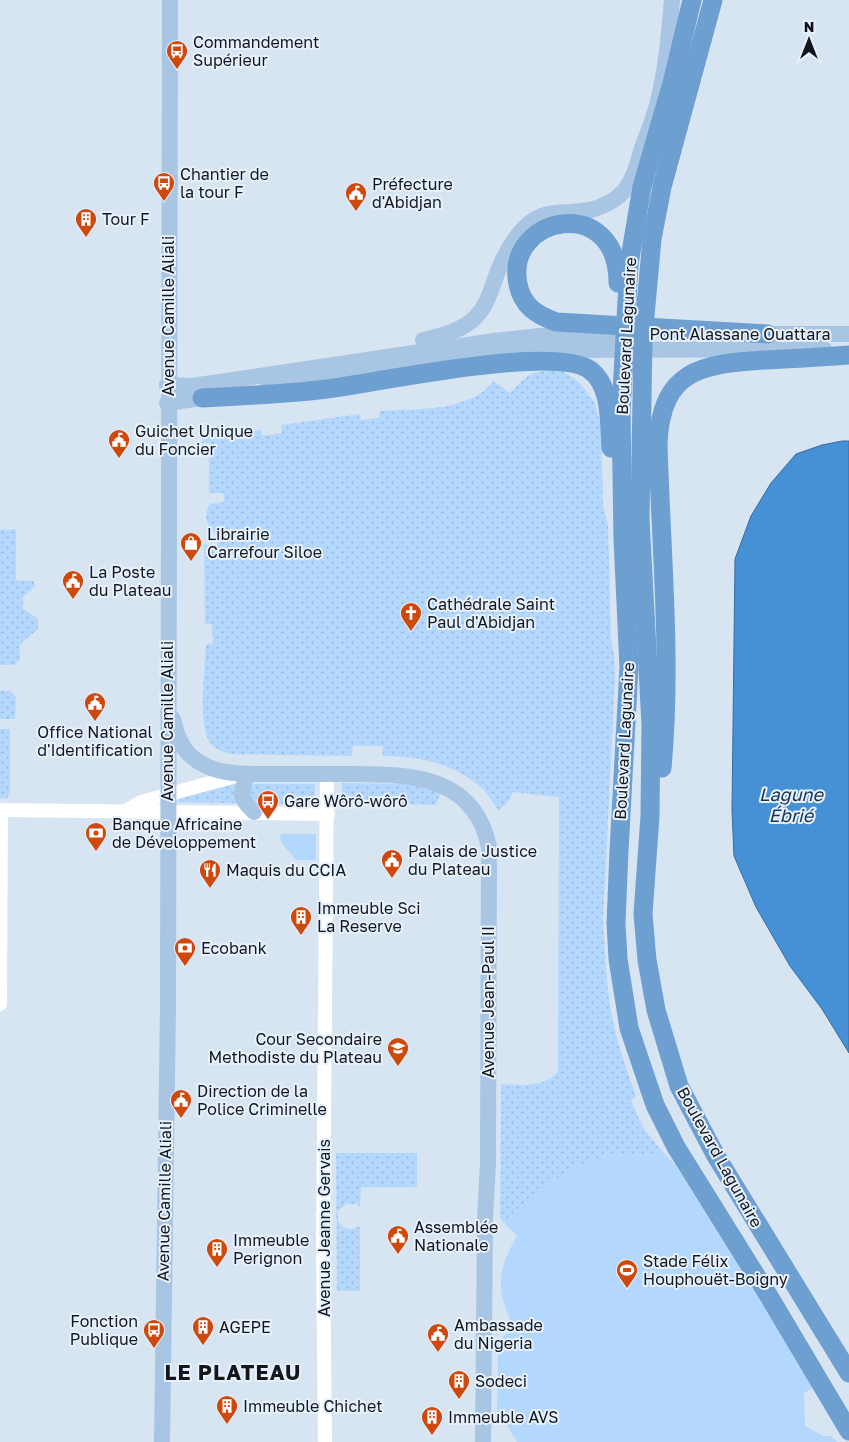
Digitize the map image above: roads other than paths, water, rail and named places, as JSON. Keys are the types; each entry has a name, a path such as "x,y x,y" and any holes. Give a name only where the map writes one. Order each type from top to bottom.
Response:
{"highway":[{"name":"Boulevard Lagunaire","path":"692,0 672,83 642,187 629,264 623,352 623,539 629,667 616,923 622,993 629,1028 654,1104 676,1147 770,1298 849,1431"},
{"name":"Boulevard Lagunaire","path":"713,0 662,187 648,270 643,338 640,519 651,725 650,816 643,914 647,960 656,1010 680,1086 716,1156 849,1373"},
{"path":"652,151 657,105"},
{"path":"623,352 618,313 617,266 613,250 596,231 572,223 543,229 522,250 517,267 520,292 530,308 571,336 768,334"},
{"path":"650,816 661,773 666,716 666,654 658,444 660,414 666,399 678,384 691,374 713,364 849,355"},
{"path":"202,398 326,389 476,366 519,362 577,364 594,374 605,392 614,487 623,539"}],"main road":[{"name":"Avenue Camille Aliali","path":"162,1442 168,1005 167,699 170,0"},
{"path":"321,366 383,348 453,334 477,317 485,305 509,249 529,223 545,214 594,209 607,205 620,196 635,173 657,105 672,0"},
{"name":"Pont Alassane Ouattara","path":"768,334 849,334"},
{"path":"168,385 192,386 494,340 571,336"},
{"path":"168,403 497,353 571,336"},
{"name":"Pont Alassane Ouattara","path":"571,336 849,349"},
{"name":"Avenue Jean-Paul II","path":"167,699 177,734 191,756 212,769 243,775 412,776 427,780 460,795 472,807 486,830 489,847 489,1034 483,1442"},
{"path":"243,775 242,796 244,803 254,812"}],"street":[{"name":"Avenue Jeanne Gervais","path":"324,1442 323,1246 327,774"},
{"name":"Avenue Jean-Paul II","path":"124,812 141,802 243,775"},
{"path":"0,1004 0,810 328,814"}],"water":[{"name":"Lagune Ébrié","path":"849,441 849,1053 822,1009 790,966 756,907 734,856 732,810 735,559 751,516 771,483 796,454 822,445"}],"place":[{"name":"Commandement Supérieur","path":"177,70"},
{"name":"Chantier de la tour F","path":"164,202"},
{"name":"Préfecture d'Abidjan","path":"356,212"},
{"name":"Tour F","path":"86,238"},
{"name":"Guichet Unique du Foncier","path":"119,459"},
{"name":"Librairie Carrefour Siloe","path":"191,562"},
{"name":"La Poste du Plateau","path":"73,600"},
{"name":"Cathédrale Saint Paul d'Abidjan","path":"411,632"},
{"name":"Office National d'Identification","path":"95,722"},
{"name":"Gare Wôrô-wôrô","path":"268,820"},
{"name":"Banque Africaine de Développement","path":"96,852"},
{"name":"Palais de Justice du Plateau","path":"392,879"},
{"name":"Maquis du CCIA","path":"210,889"},
{"name":"Immeuble Sci La Reserve","path":"301,936"},
{"name":"Ecobank","path":"185,967"},
{"name":"Cour Secondaire Methodiste du Plateau","path":"398,1067"},
{"name":"Direction de la Police Criminelle","path":"181,1119"},
{"name":"Assemblée Nationale","path":"398,1255"},
{"name":"Immeuble Perignon","path":"217,1268"},
{"name":"Stade Félix Houphouët-Boigny","path":"627,1289"},
{"name":"AGEPE","path":"203,1346"},
{"name":"Fonction Publique","path":"154,1349"},
{"name":"Ambassade du Nigeria","path":"438,1353"},
{"name":"Sodeci","path":"459,1400"},
{"name":"Immeuble Chichet","path":"227,1425"},
{"name":"Immeuble AVS","path":"432,1436"}],"district":[{"name":"LE PLATEAU","path":"233,1373"}]}
